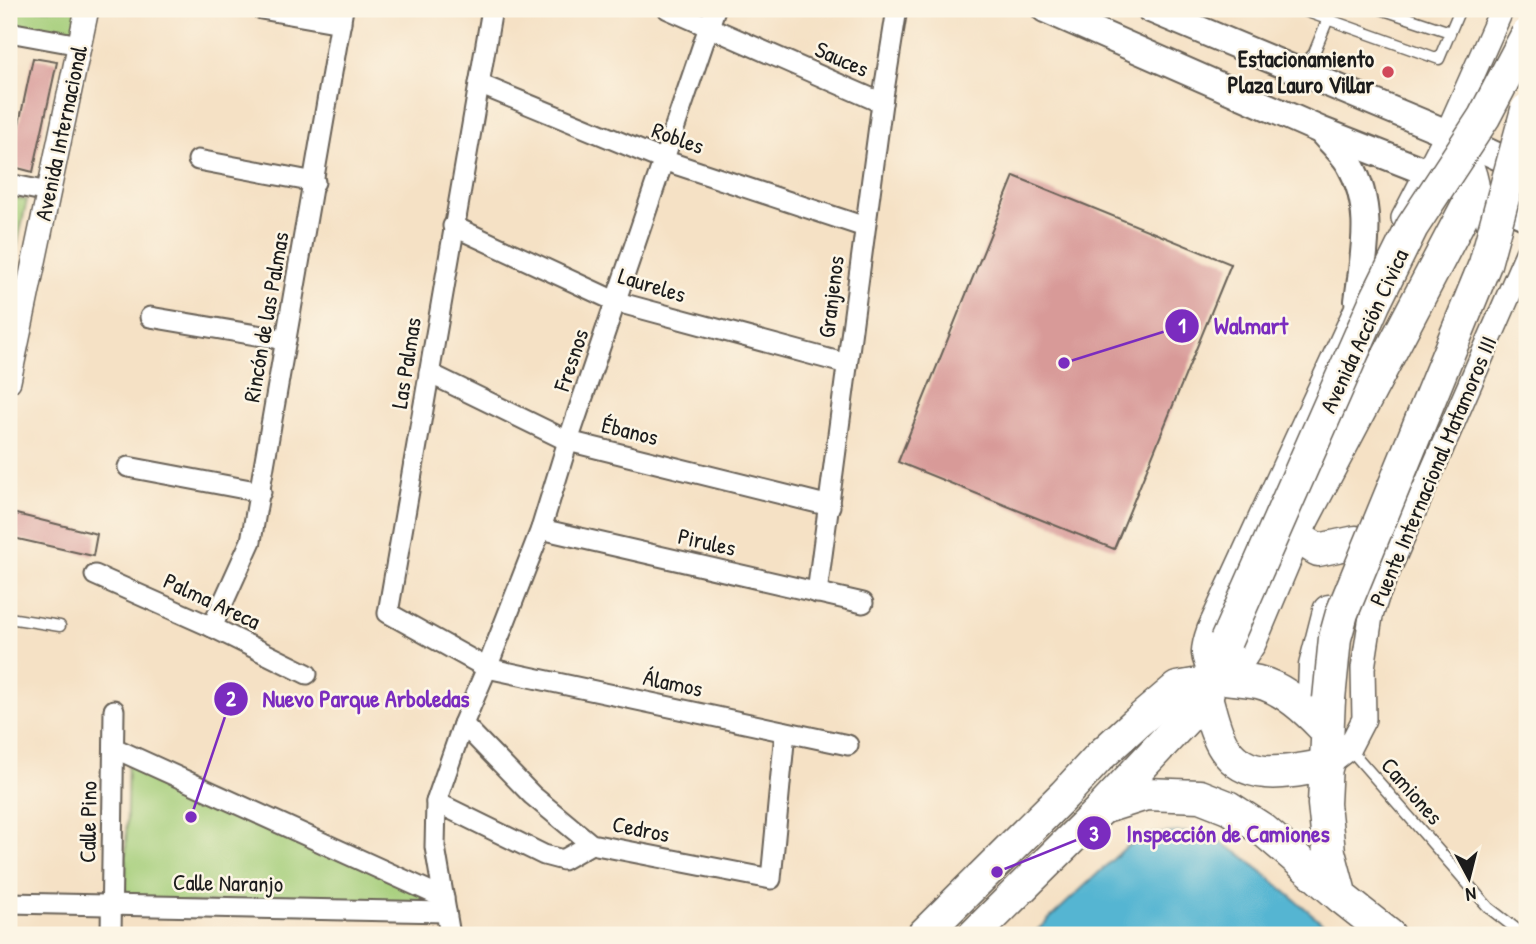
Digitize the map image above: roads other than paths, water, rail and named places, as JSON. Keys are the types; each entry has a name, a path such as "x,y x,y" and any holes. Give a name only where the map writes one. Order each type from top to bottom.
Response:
{"highway":[{"name":"Avenida Acción Civica","path":"1210,685 1226,641 1374,304 1412,227 1483,117 1527,35"},
{"path":"1210,685 1223,747 1234,760 1249,769 1265,773 1279,772 1329,732 1335,638 1342,613 1476,287 1527,110"},
{"path":"1447,133 1465,158 1487,199"},
{"path":"974,935 1103,807 1210,685 1237,662 1250,642 1297,530 1487,199 1527,189"},
{"path":"1329,732 1315,666 1324,625 1487,199"},
{"path":"1297,530 1302,540 1318,550 1356,542"},
{"path":"923,935 1065,795 1099,757 1177,688 1257,682 1276,689 1329,732"},
{"name":"Puente Internacional Matamoros III","path":"1329,732 1325,816 1329,852 1341,897"},
{"path":"1103,807 1146,794 1200,796 1228,807 1262,829 1389,935"}],"main road":[{"path":"1045,9 1320,130 1427,172 1527,217"},
{"path":"1150,9 1447,133 1527,170"},
{"path":"1320,130 1347,160 1363,195 1367,234 1358,301"}],"street":[{"name":"Avenida Internacional","path":"9,381 87,9"},
{"path":"261,9 342,16"},
{"name":"Las Palmas","path":"487,668 388,613 492,9"},
{"name":"Sauces","path":"668,9 712,17 882,103"},
{"name":"Granjenos","path":"817,593 882,103 897,9"},
{"path":"1210,685 1203,647 1209,629 1358,301 1447,133 1502,9"},
{"name":"Rincón de las Palmas","path":"212,627 251,541 342,16"},
{"name":"Fresnos","path":"450,935 435,847 436,802 463,724 541,529 568,441 712,17"},
{"path":"9,32 80,45"},
{"path":"1481,53 1481,76 1488,98 1502,116 1518,125 1527,126"},
{"name":"Robles","path":"478,84 663,160 865,228"},
{"path":"198,160 315,182"},
{"path":"9,184 48,192"},
{"name":"Laureles","path":"453,226 617,302 847,363"},
{"name":"Puente Internacional Matamoros III","path":"1329,732 1364,719 1363,668 1371,615 1377,597 1527,253"},
{"path":"150,317 286,340"},
{"name":"Ébanos","path":"429,373 568,441 830,506"},
{"path":"128,467 261,492"},
{"name":"Pirules","path":"541,529 863,603"},
{"name":"Palma Areca","path":"95,575 212,627 307,674"},
{"name":"Álamos","path":"487,668 848,745"},
{"name":"Calle Pino","path":"111,935 114,710"},
{"name":"Cedros","path":"463,724 532,795 591,844 771,879 785,732"},
{"path":"114,748 445,905"},
{"path":"436,802 544,855 563,860 591,844"},
{"name":"Calle Naranjo","path":"9,903 445,905"}],"lane":[{"path":"1299,9 1329,14 1439,59 1460,9"},
{"path":"1381,9 1451,30"},
{"path":"1394,9 1451,30"},
{"path":"1280,63 1307,61 1314,53 1329,14"},
{"path":"1314,53 1315,64 1325,82"},
{"path":"9,618 60,626"},
{"name":"Camiones","path":"1329,732 1489,908 1524,935"}],"water":[{"path":"1151,834 1207,834 1243,856 1337,935 1032,935 1126,847"}],"place":[{"name":"Estacionamiento Plaza Lauro Villar","path":"1388,72"},
{"name":"Walmart","path":"1064,363"},
{"name":"Nuevo Parque Arboledas","path":"191,817"},
{"name":"Inspección de Camiones","path":"997,872"}]}
